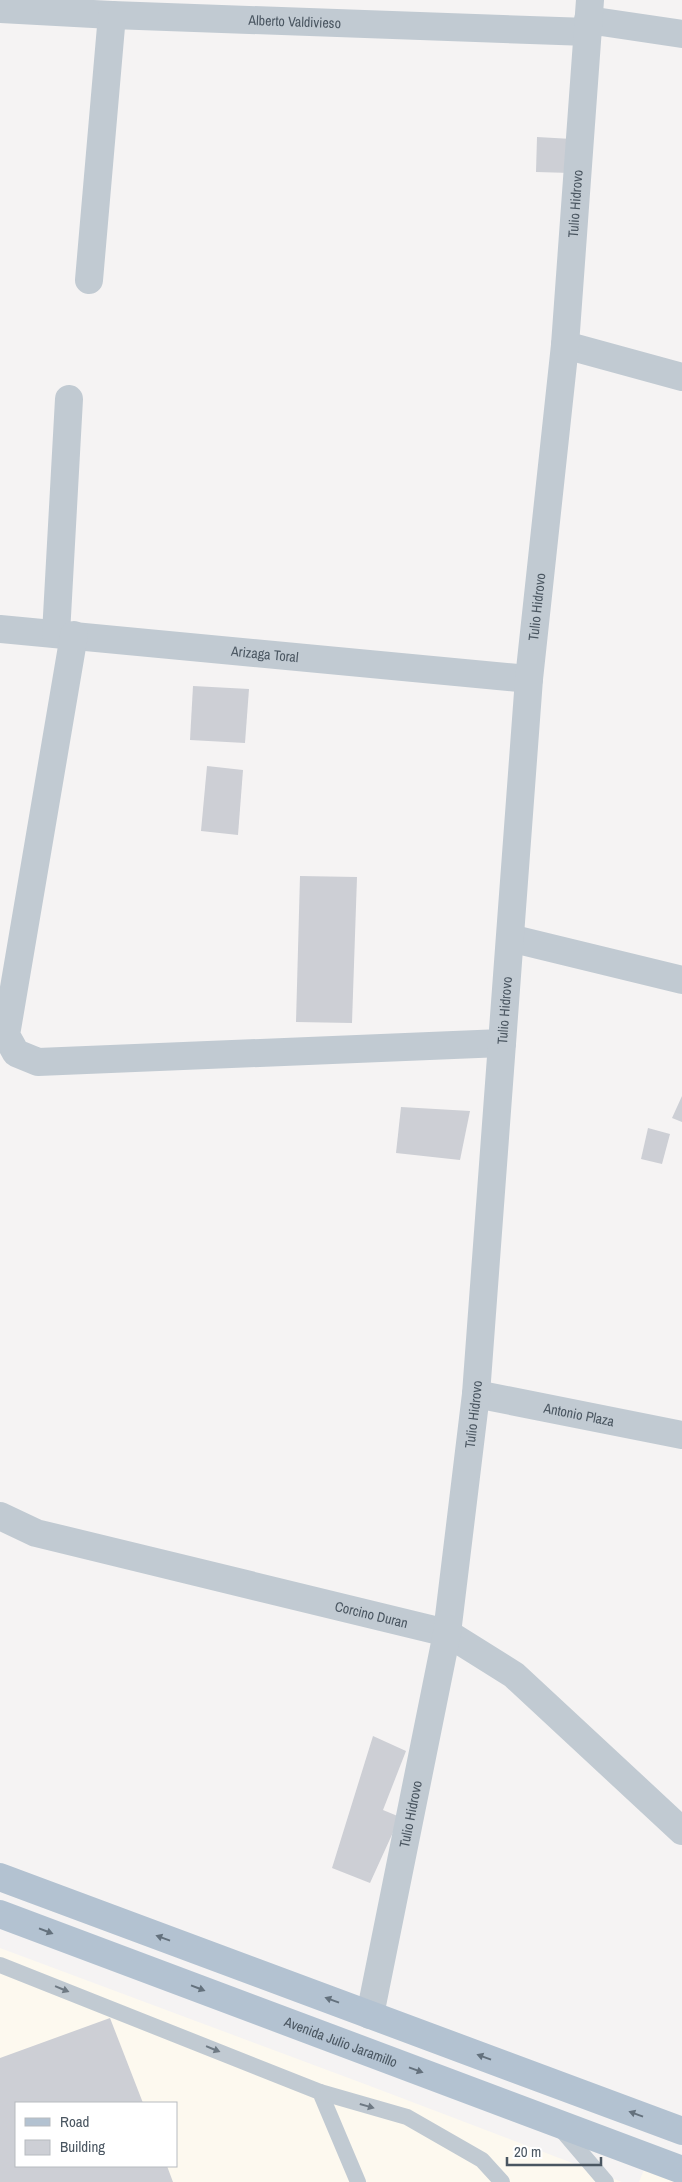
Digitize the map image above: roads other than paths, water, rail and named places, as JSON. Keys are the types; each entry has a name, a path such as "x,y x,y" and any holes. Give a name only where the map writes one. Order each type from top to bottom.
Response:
{"main road":[{"path":"0,1877 682,2131"},
{"name":"Avenida Julio Jaramillo","path":"0,1914 682,2170"}],"street":[{"name":"Alberto Valdivieso","path":"0,9 112,15 589,17 682,34"},
{"path":"89,280 112,15"},
{"name":"Tulio Hidrovo","path":"370,2015 447,1633 476,1394 529,679 565,345 589,17"},
{"path":"565,345 682,377"},
{"path":"69,399 65,635 6,1035 16,1053 38,1062 502,1043"},
{"name":"Arizaga Toral","path":"0,629 529,679"},
{"path":"510,938 682,980"},
{"name":"Antonio Plaza","path":"476,1394 682,1435"},
{"name":"Corcino Duran","path":"0,1516 36,1533 447,1633 514,1675 682,1831"}],"lane":[{"path":"0,1965 320,2092 407,2117 482,2160 502,2182"},
{"path":"320,2092 358,2182"},
{"path":"554,2121 606,2182"}]}
